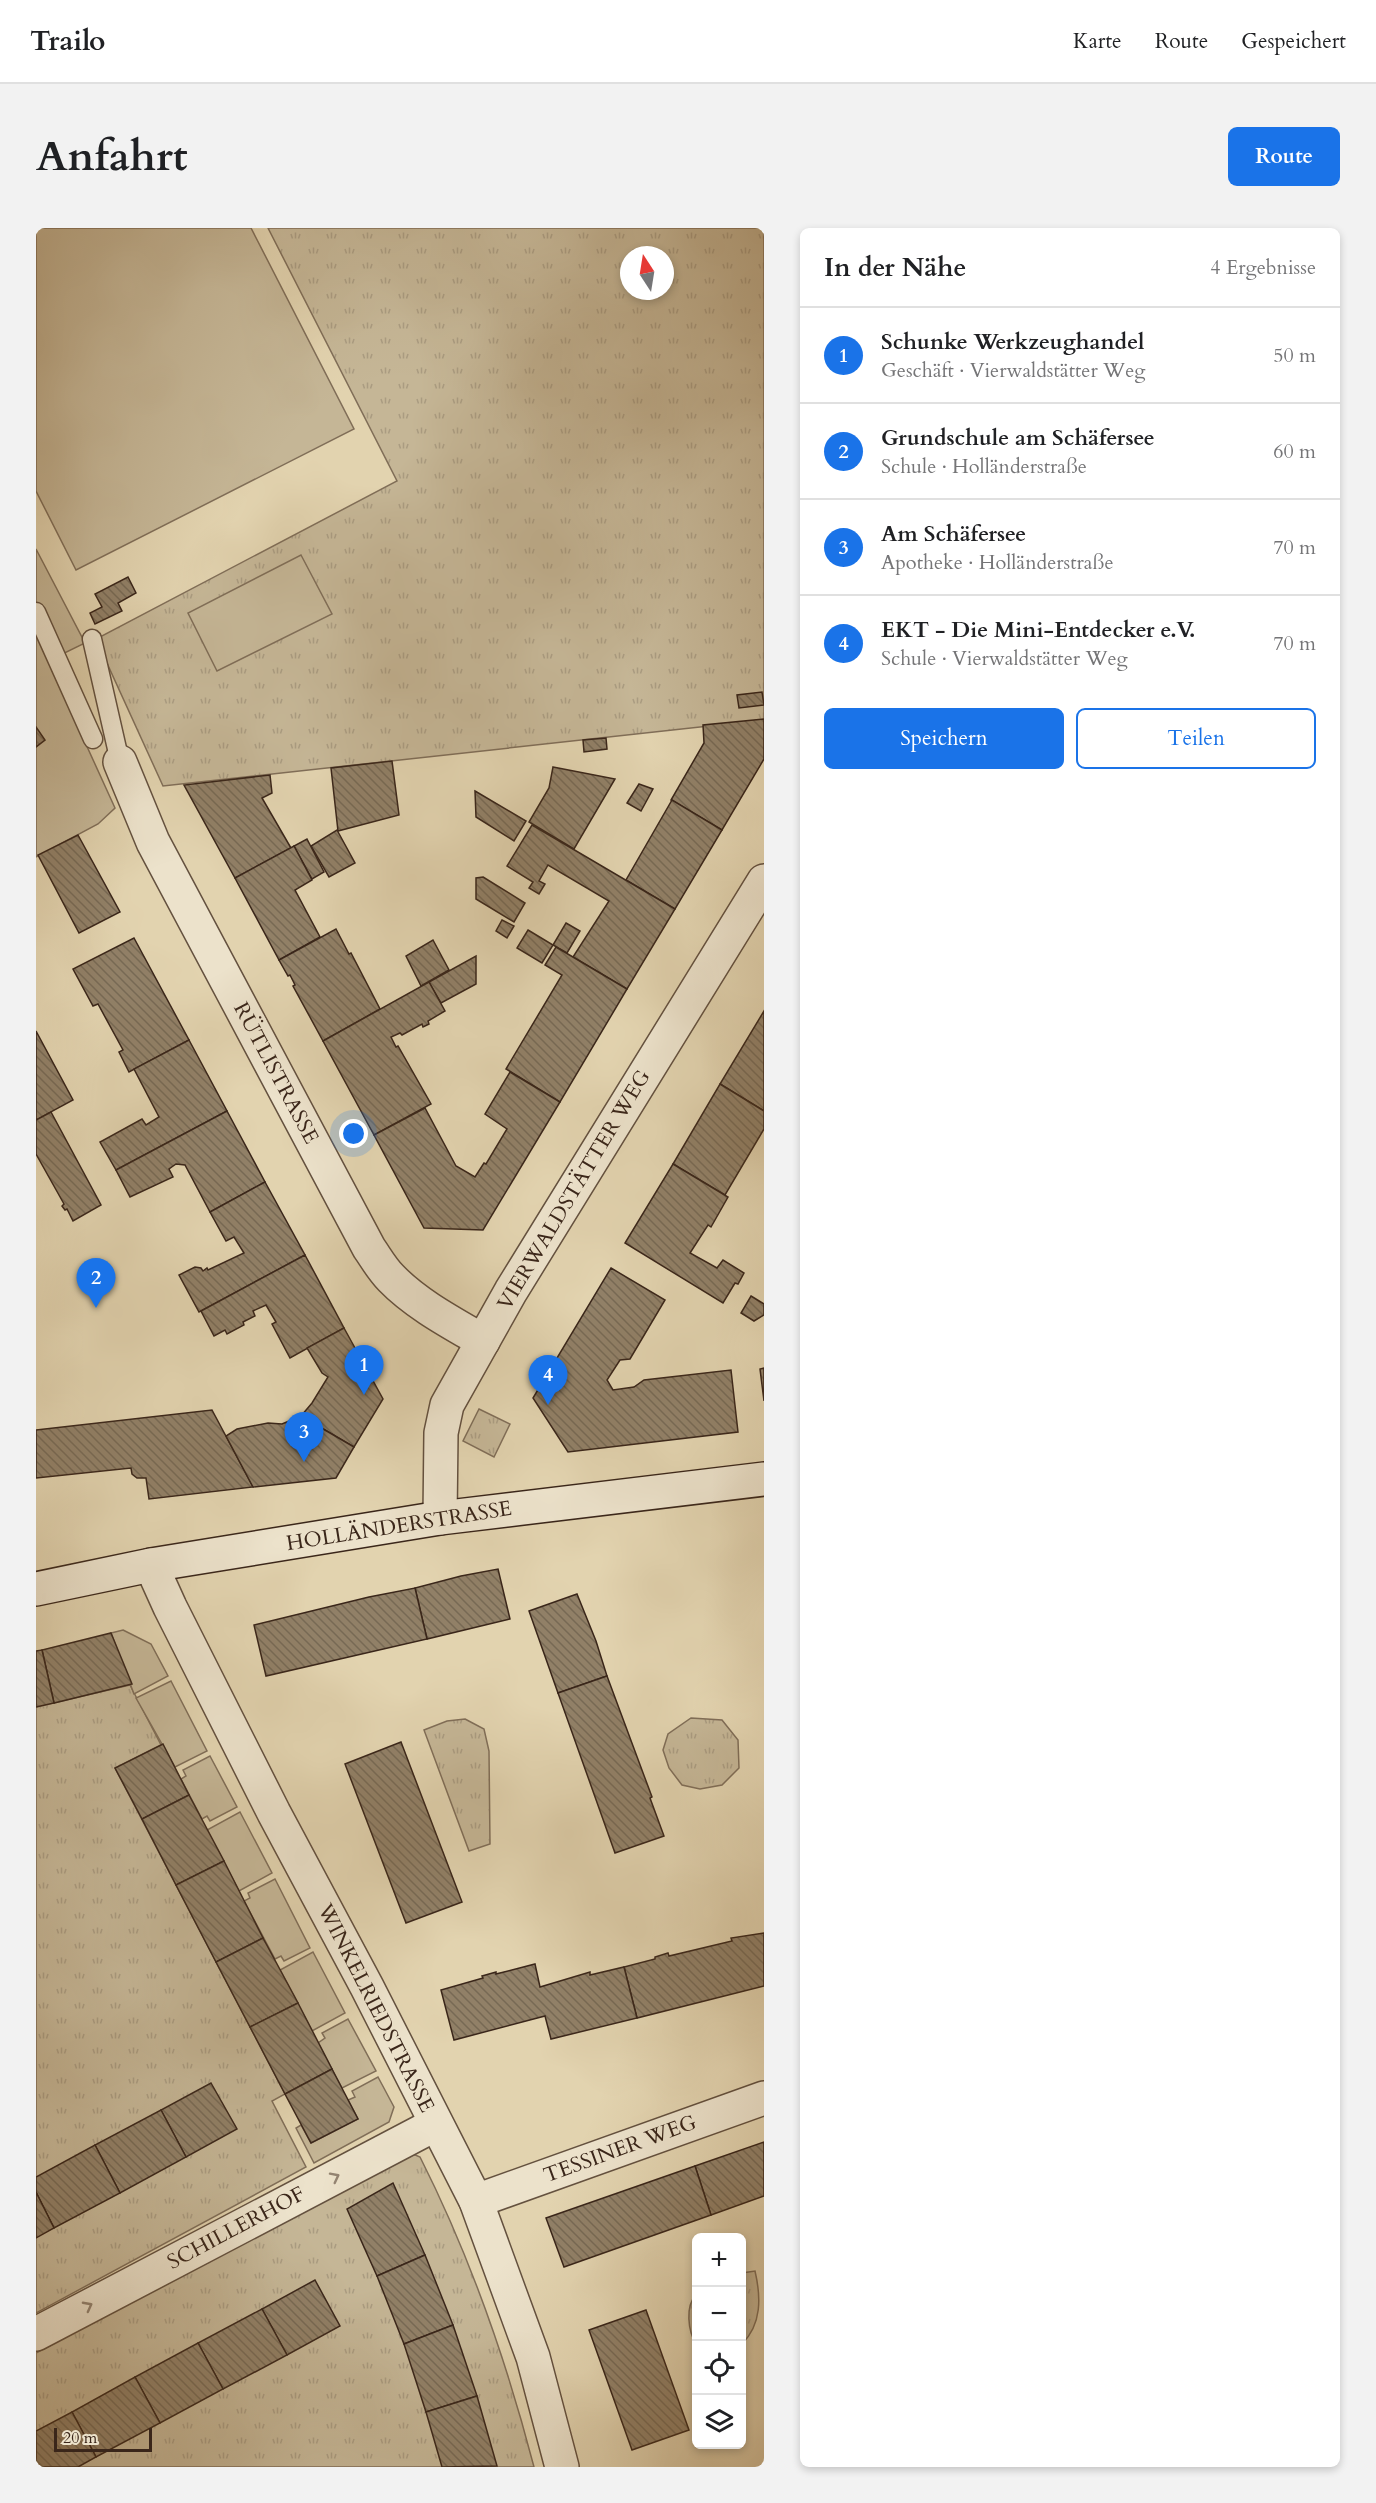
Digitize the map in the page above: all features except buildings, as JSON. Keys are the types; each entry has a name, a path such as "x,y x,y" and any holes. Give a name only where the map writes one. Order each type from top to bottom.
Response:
{"street":[{"name":"RÜTLISTRASSE","path":"120,762 153,842 369,1248 390,1278 404,1290 448,1321 483,1341"},
{"name":"VIERWALDSTÄTTER WEG","path":"440,1518 440,1452 446,1411 511,1291 764,881"},
{"name":"HOLLÄNDERSTRASSE","path":"36,1589 151,1565 440,1518 764,1479"},
{"name":"WINKELRIEDSTRASSE","path":"151,1565 268,1802 367,1987 476,2201 533,2357 562,2467"},
{"name":"TESSINER WEG","path":"476,2201 764,2098"},
{"name":"SCHILLERHOF","path":"36,2334 436,2124"}],"lane":[{"path":"36,612 93,739"},
{"path":"92,639 120,762"}],"green space":[{"path":"36,228 251,228 354,429 76,570 36,491"},
{"path":"268,228 764,228 764,720 163,786 96,639 397,481"},
{"path":"36,549 85,643 48,661 115,808 98,824 36,857"},
{"path":"301,555 332,614 217,671 188,613"},
{"path":"479,1409 510,1424 494,1457 463,1441"},
{"path":"123,1630 151,1644 168,1676 134,1694 111,1633"},
{"path":"171,1681 207,1751 175,1767 136,1698"},
{"path":"130,1685 161,1745 115,1768 285,2094 272,2101 306,2167 36,2313 36,1707"},
{"path":"691,1718 722,1720 738,1740 739,1768 722,1785 700,1789 682,1785 669,1768 663,1750 668,1734"},
{"path":"465,1719 484,1729 489,1751 490,1844 469,1851 424,1730 447,1721"},
{"path":"210,1756 237,1807 210,1821 207,1816 202,1819 181,1779 186,1776 183,1770"},
{"path":"240,1812 272,1873 239,1891 207,1830"},
{"path":"275,1879 310,1948 284,1961 281,1956 275,1959 244,1901 250,1898 248,1893"},
{"path":"313,1952 345,2013 312,2031 280,1970"},
{"path":"348,2019 376,2071 342,2088 318,2043 325,2038 322,2033"},
{"path":"378,2077 394,2107 389,2122 314,2163 296,2128 301,2125 311,2143 358,2119 348,2100 355,2097 352,2091"},
{"path":"413,2154 420,2157 471,2270 499,2348 534,2467 36,2467 36,2353 403,2155"},
{"path":"755,2271 759,2300 756,2319 746,2339 746,2287 746,2272"},
{"path":"692,2302 692,2334 689,2319"}],"place":[{"name":"Grundschule am Schäfersee","path":"96,1308"},
{"name":"Schunke Werkzeughandel","path":"364,1395"},
{"name":"EKT - Die Mini-Entdecker e.V.","path":"548,1405"},
{"name":"Am Schäfersee","path":"304,1462"}]}
